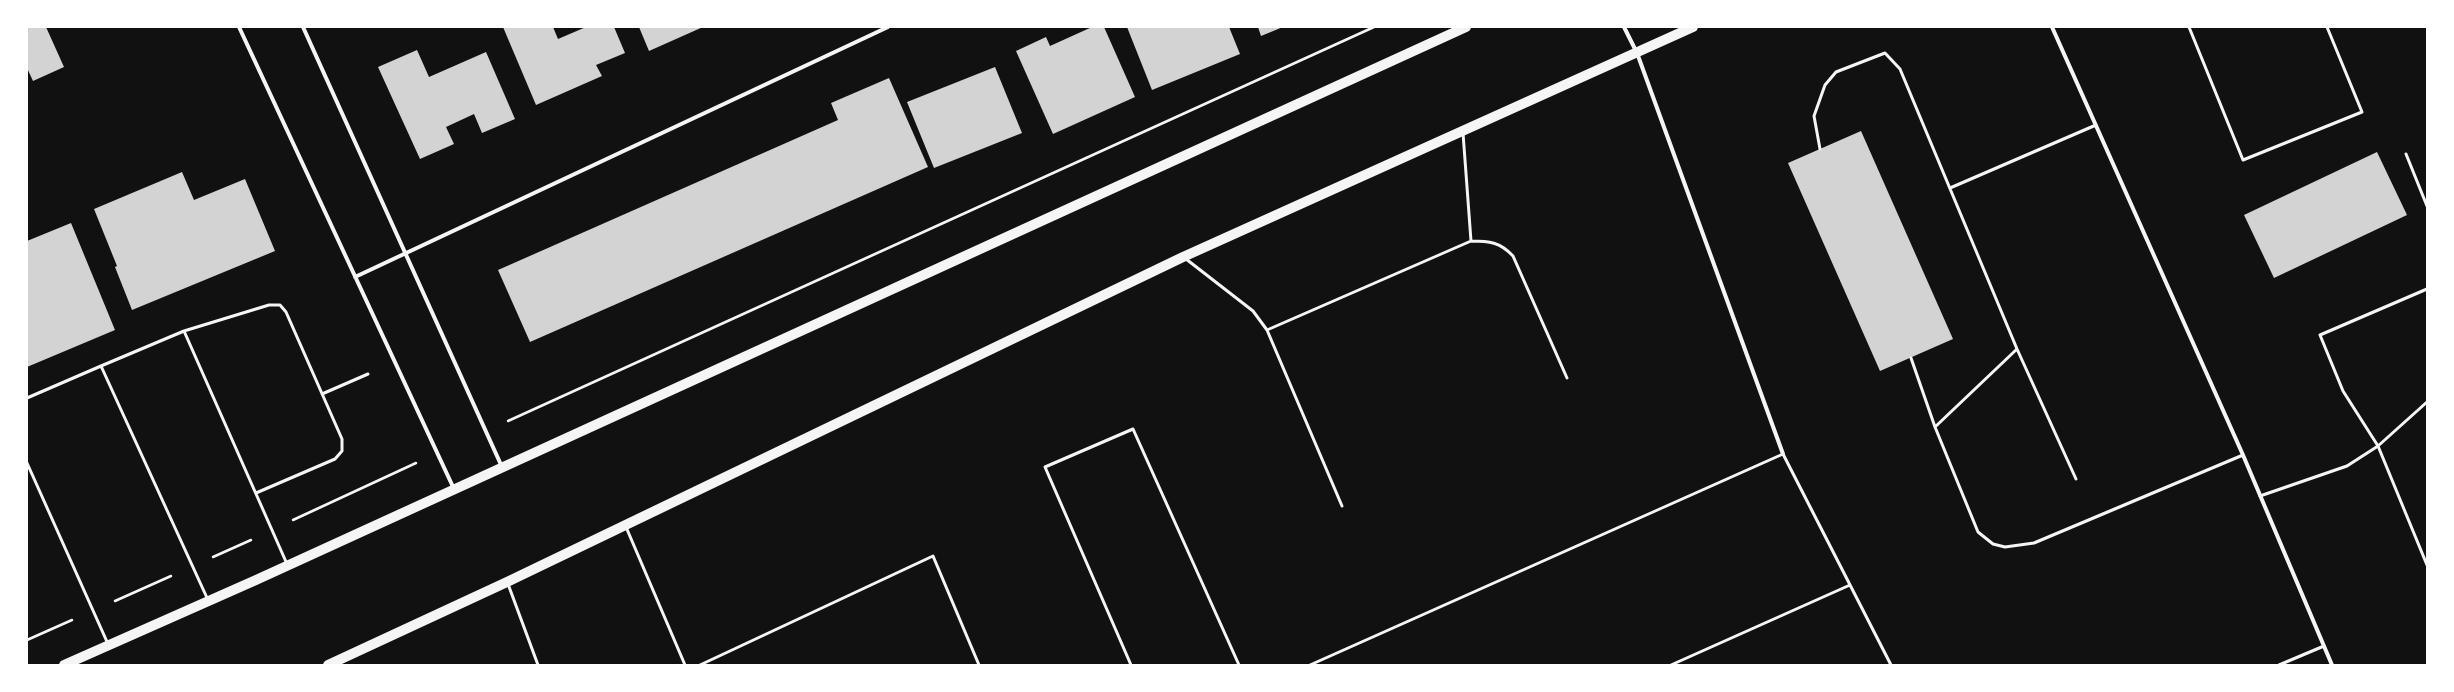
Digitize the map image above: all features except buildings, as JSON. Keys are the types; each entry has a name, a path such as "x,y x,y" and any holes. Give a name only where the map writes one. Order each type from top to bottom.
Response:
{"main road":[{"path":"64,665 108,644 208,602 1466,27"},
{"path":"328,665 507,582 1183,257 1693,27"}],"street":[{"path":"239,27 454,489"},
{"path":"303,27 502,468"},
{"path":"355,277 888,27"},
{"path":"1624,27 1637,53 1783,454"},
{"path":"2052,27 2243,455 2332,665"}],"lane":[{"path":"2189,27 2244,160 2362,112 2327,27"},
{"path":"1820,149 1814,116 1825,85 1836,72 1885,53 1900,69 2017,349 2076,479"},
{"path":"1950,188 2096,125"},
{"path":"1462,130 1471,241"},
{"path":"2406,154 2427,206"},
{"path":"1267,330 1471,241 1491,241 1504,246 1514,256 1567,378"},
{"path":"1183,257 1253,311 1267,330 1342,506"},
{"path":"2427,289 2320,335 2343,391 2378,446 2427,565"},
{"path":"27,398 184,331 269,305 280,306 286,312 342,439 342,451 334,459 256,494"},
{"path":"184,331 287,565"},
{"path":"1935,427 2017,349"},
{"path":"1911,358 1935,427 1978,532 1992,544 2005,547 2034,543 2243,455"},
{"path":"101,366 208,602"},
{"path":"322,394 368,374"},
{"path":"2260,496 2347,466 2378,446 2427,402"},
{"path":"1131,665 1046,467 1133,429 1239,665"},
{"path":"1310,665 1783,454 1890,665"},
{"path":"27,463 108,644"},
{"path":"626,525 685,665"},
{"path":"700,665 932,556 979,665"},
{"path":"507,582 538,665"},
{"path":"1671,665 1850,585"},
{"path":"2279,665 2324,646"}],"path":[{"path":"486,431 1374,27"},
{"path":"27,640 192,567 437,453"}]}
